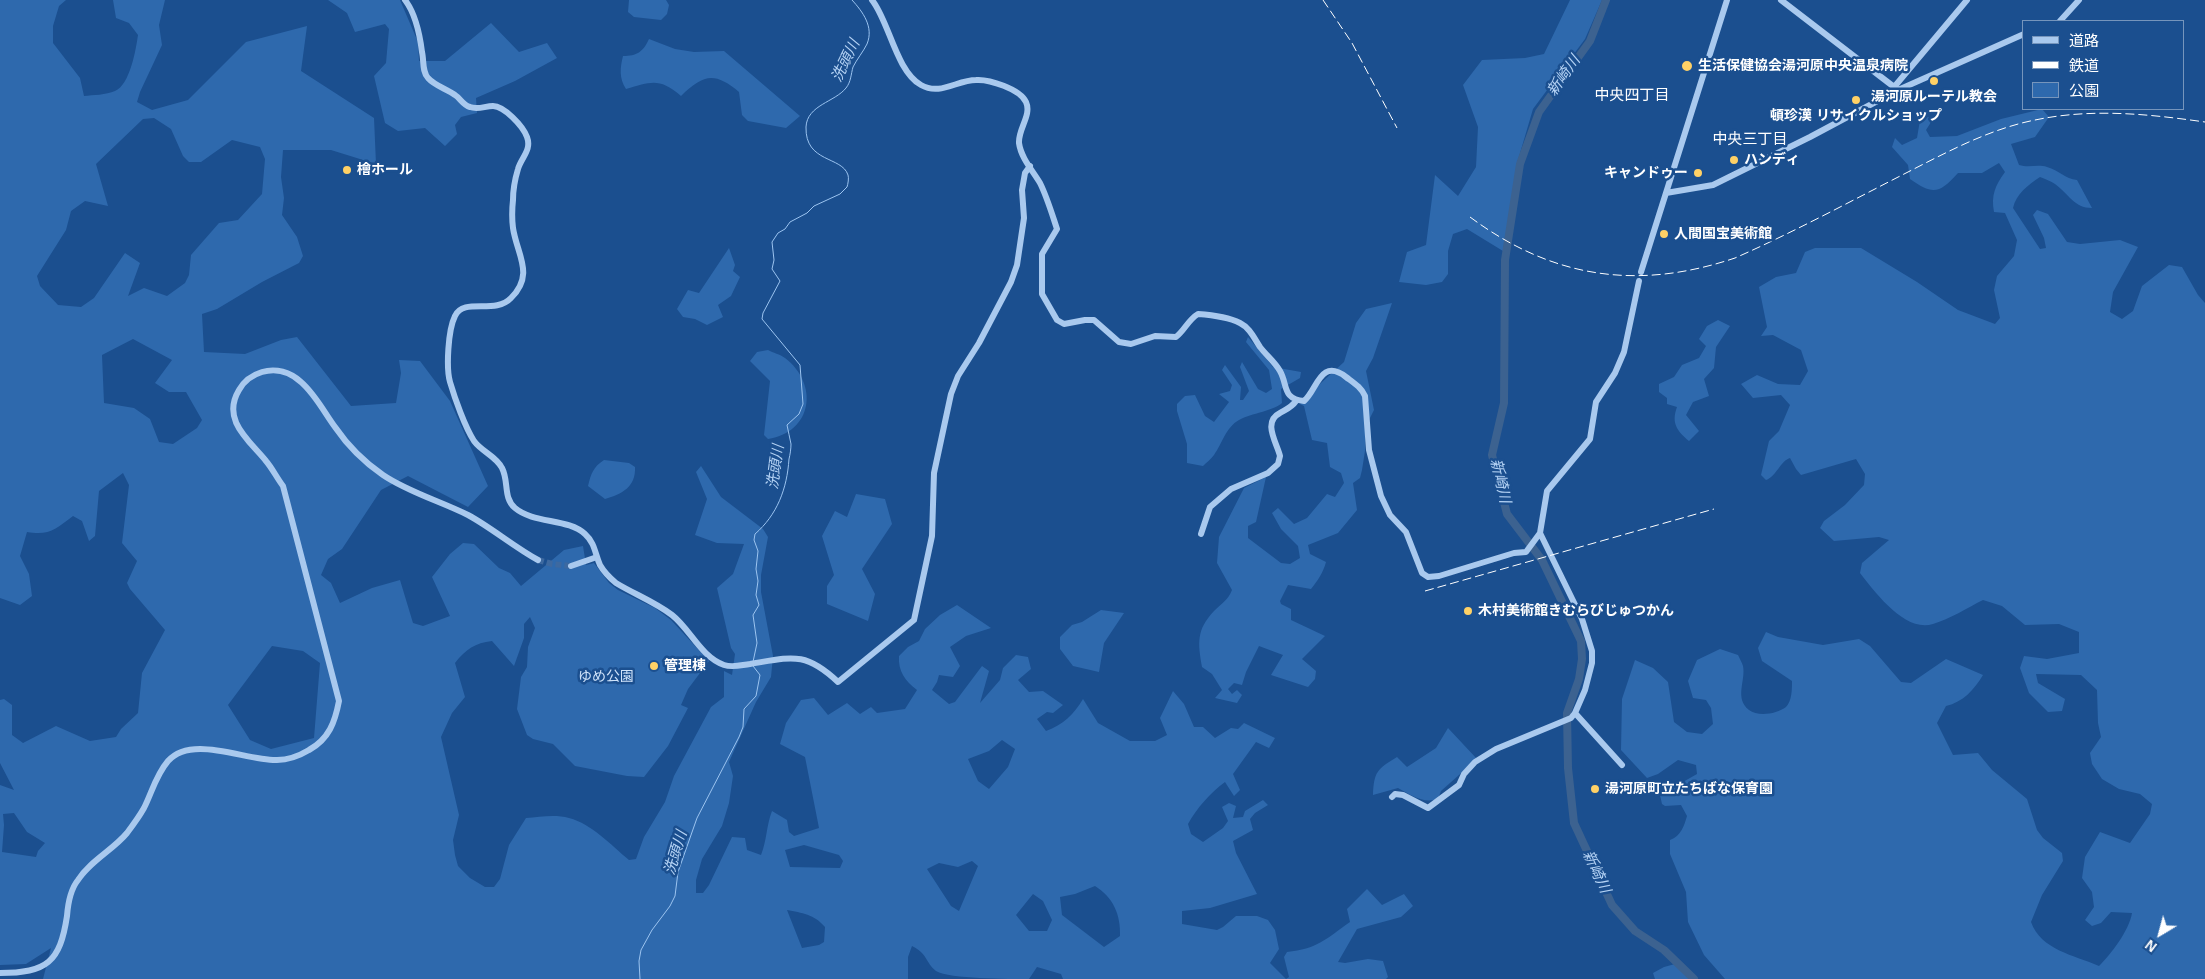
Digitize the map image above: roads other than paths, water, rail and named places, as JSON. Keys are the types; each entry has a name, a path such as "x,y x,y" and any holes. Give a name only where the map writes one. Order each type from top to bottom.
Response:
{"street":[{"path":"405,0 410,6 419,37 424,71 429,80 456,95 466,106 476,109 498,107 504,110 522,129 528,141 526,154 518,169 513,200 513,227 523,267 523,282 505,304 496,307 465,307 456,313 452,324 449,345 450,383 474,440 502,467 510,503 522,513 581,531 590,539 601,567 616,583 672,615 710,656 723,664 733,667 778,659 802,658 813,662 838,682 914,620 932,536 934,473 951,394 958,376 979,343 1011,282 1017,265 1024,218 1024,173 1030,166"},
{"path":"872,0 896,52 915,80 922,86 943,88 975,80 1002,85 1021,96 1026,102 1027,112 1019,143 1041,184 1057,230 1042,254 1042,294 1057,320 1064,324 1094,320 1119,342 1132,344 1156,336 1176,337 1182,332 1192,317 1198,314 1240,323 1254,336 1260,347 1281,372 1286,390 1290,397 1296,401 1304,401 1310,397 1314,385 1329,371 1338,371 1361,389 1365,396 1369,450 1382,496 1390,515 1406,532 1422,573 1428,577 1439,576 1528,550 1540,533 1547,491 1590,439 1596,402 1615,373 1624,352 1639,281"},
{"path":"1641,272 1727,0"},
{"path":"1781,0 1897,88"},
{"path":"1897,88 1967,0"},
{"path":"2061,20 2077,1"},
{"path":"1666,192 1714,185 1794,145 1897,88 2022,35"},
{"path":"0,974 37,969 52,960 58,952 64,937 68,904 77,881 125,835 140,814 163,767 180,752 198,749 276,760 290,759 319,745 331,730 339,700 282,486 266,461 240,432 233,416 238,392 252,376 274,371 293,376 309,391 336,429 364,462 384,476 468,515 538,560"},
{"path":"1202,534 1210,507 1231,488 1268,473 1278,464 1280,456 1273,440 1272,420 1296,401"},
{"path":"1392,796 1395,794 1403,795 1428,808 1459,785 1464,774 1475,762 1496,749 1562,723 1573,715 1592,664 1592,651 1582,619 1540,533"},
{"path":"571,566 597,557"},
{"path":"1573,715 1622,765"}],"waterway":[{"name":"洗頭川","path":"753,662 757,643 753,615 759,605 756,595 758,551 754,540 755,534 763,527 780,501 786,481 791,446 787,425 799,414 803,404 800,365 762,319 763,313 780,281 772,269 774,260 772,242 778,233 785,229 790,222 807,213 814,206 840,194 847,187 848,176 844,169 817,153 811,147 807,139 806,127 811,114 816,109 841,93 848,86 853,67 867,44 869,32 866,20 852,0"},
{"name":"新崎川","path":"1606,0 1590,41 1539,112 1520,164 1505,260 1504,403 1492,455 1507,514 1542,560 1581,641 1582,659 1579,679 1567,713 1568,768 1574,823 1612,905 1635,931 1664,950 1694,979"},
{"name":"洗頭川","path":"640,979 639,961 641,950 675,896 678,872 697,818 739,737 743,727 744,709 756,696 760,675 753,666"}],"tunnel":[{"path":"538,560 571,566"}],"railway":[{"path":"1323,0 1352,43 1397,128"},
{"path":"1470,217 1501,238 1532,254 1564,265 1596,273 1630,276 1664,274 1699,268 1735,258 1801,227 1954,149 2018,124 2056,116 2099,113 2141,115 2205,122"},
{"path":"1425,591 1714,509"}],"place":[{"name":"生活保健協会湯河原中央温泉病院","path":"1687,66"},
{"name":"湯河原ルーテル教会","path":"1934,81"},
{"name":"頓珍漢 リサイクルショップ","path":"1856,100"},
{"name":"ハンディ","path":"1734,160"},
{"name":"檜ホール","path":"347,170"},
{"name":"キャンドゥー","path":"1698,173"},
{"name":"人間国宝美術館","path":"1664,234"},
{"name":"木村美術館きむらびじゅつかん","path":"1468,611"},
{"name":"管理棟","path":"654,666"},
{"name":"湯河原町立たちばな保育園","path":"1595,789"}],"district":[{"name":"中央四丁目","path":"1632,96"},
{"name":"中央三丁目","path":"1750,140"}],"park label":[{"name":"ゆめ公園","path":"606,677"}]}
